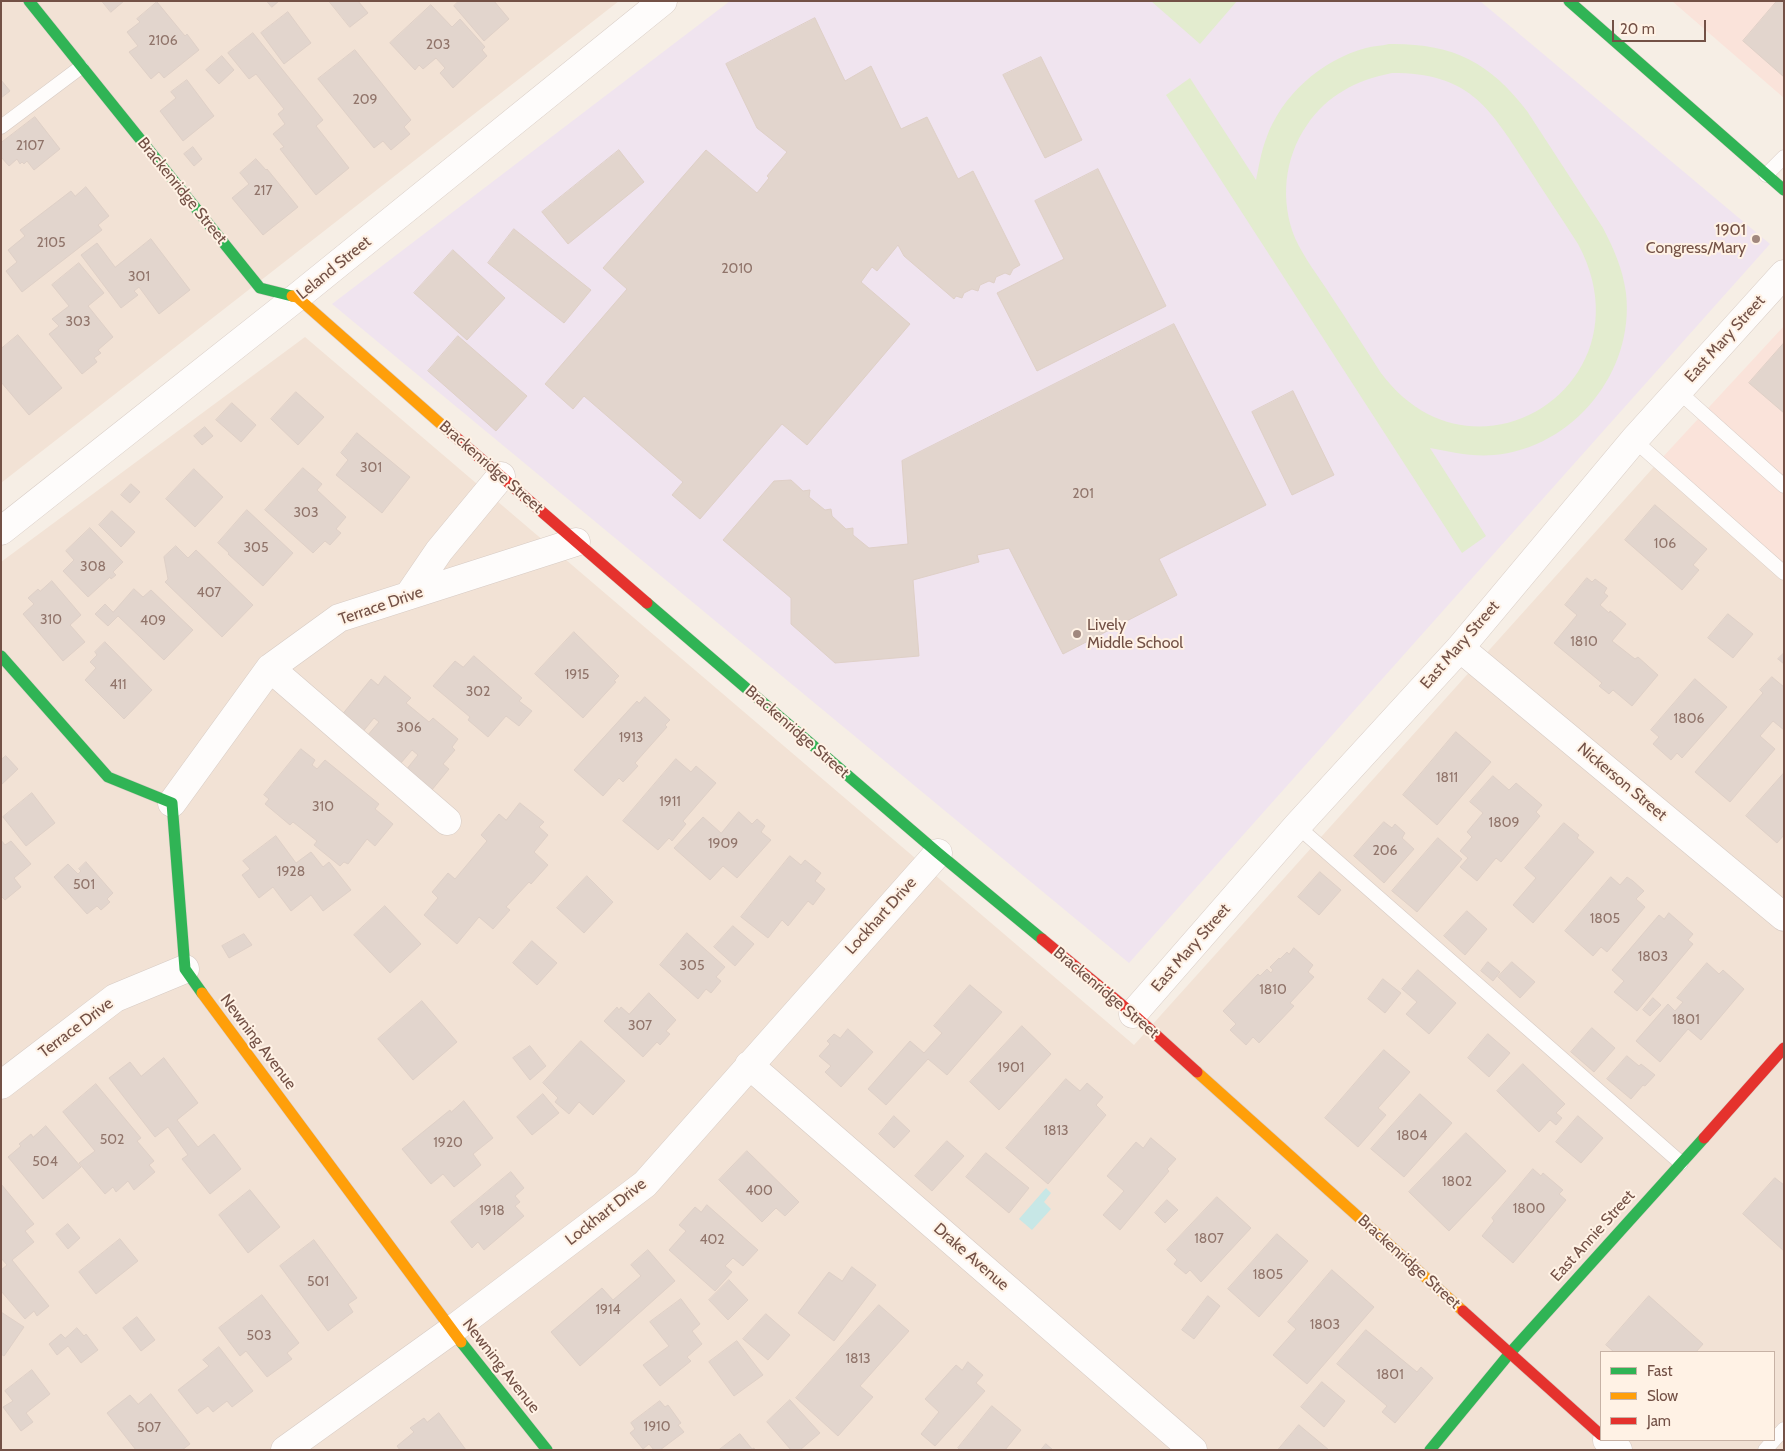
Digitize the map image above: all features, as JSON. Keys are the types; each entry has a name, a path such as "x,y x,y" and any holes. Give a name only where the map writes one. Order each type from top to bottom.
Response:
{"street":[{"name":"Brackenridge Street","path":"29,1 260,288 297,298 576,542 938,853 1133,1014 1600,1434"},
{"path":"1570,1 1784,190"},
{"name":"Leland Street","path":"1,531 297,298 660,2"},
{"name":"East Mary Street","path":"1133,1014 1297,826 1460,648 1634,440 1784,274"},
{"path":"409,595 440,551 501,476"},
{"name":"Terrace Drive","path":"172,802 270,668 339,618 576,542"},
{"name":"Nickerson Street","path":"1460,648 1784,917"},
{"path":"1,656 108,777 172,802 185,970"},
{"path":"270,668 447,821"},
{"name":"Lockhart Drive","path":"285,1450 452,1330 645,1184 938,853"},
{"name":"Terrace Drive","path":"1,1085 115,998 185,970"},
{"name":"Newning Avenue","path":"185,970 452,1330 546,1450"},
{"name":"East Annie Street","path":"1430,1450 1510,1353 1784,1048"},
{"name":"Drake Avenue","path":"749,1065 1193,1450"},
{"path":"1608,1441 1618,1450"}],"lane":[{"path":"1,127 81,67"},
{"path":"1766,175 1784,157"},
{"path":"1678,391 1784,486"},
{"path":"1634,440 1784,573"},
{"path":"1297,826 1681,1163"},
{"path":"1775,1439 1784,1429"}],"shaded area":[{"path":"1,1 619,1 1,483"},
{"name":"Lively Middle School","path":"730,1 1480,1 1770,244 1129,963 332,304"},
{"path":"1672,1 1784,1 1784,98"},
{"path":"1784,326 1784,567 1661,459"},
{"path":"305,337 1134,1045 1661,459 1784,567 1784,1450 1,1450 1,562"}],"green space":[{"path":"1151,1 1237,1 1200,44"},
{"path":"1389,44 1431,47 1467,58 1498,79 1513,94 1527,111 1603,228 1618,260 1626,293 1626,322 1620,351 1609,377 1593,401 1573,421 1549,438 1523,449 1494,455 1469,455 1430,448 1486,536 1462,553 1166,95 1190,78 1256,180 1266,139 1273,123 1292,94 1334,61 1366,48","holes":["1392,73 1418,74 1440,79 1458,86 1473,96 1500,125 1578,244 1595,295 1592,340 1573,379 1542,407 1504,424 1462,425 1419,409 1381,373 1303,253 1290,224 1286,195 1289,166 1299,138 1315,114 1333,97 1367,80"]}],"water":[{"path":"1046,1188 1051,1193 1044,1202 1051,1209 1032,1230 1019,1219"}],"building":[{"path":"102,1 124,1 111,12"},
{"path":"267,1 279,1 272,7"},
{"path":"329,1 358,1 368,13 350,27"},
{"path":"459,1 494,1 509,19 484,41 454,6"},
{"path":"1777,1 1784,1 1784,77 1743,41"},
{"path":"157,2 185,36 187,34 199,50 164,78 159,72 151,79 129,52 138,46 127,32 140,22 137,19"},
{"path":"431,5 452,27 460,19 485,47 482,50 487,56 453,88 440,73 445,68 436,58 423,69 419,65 415,70 390,43"},
{"path":"288,12 311,43 284,64 261,33"},
{"path":"815,18 845,81 871,66 901,129 927,117 958,179 973,171 1020,265 1013,269 1010,275 1005,273 996,277 994,283 989,281 980,285 978,291 972,289 964,293 962,298 956,296 954,299 904,256 898,245 877,271 872,267 861,282 910,324 807,445 782,424 700,519 672,495 683,482 584,396 573,409 545,384 627,289 603,268 706,150 757,193 769,178 767,176 787,152 757,128 726,64"},
{"path":"253,33 323,120 316,126 349,168 316,195 280,149 284,147 273,134 285,124 278,114 284,109 256,74 249,79 228,53"},
{"path":"355,50 411,120 404,127 410,134 391,150 383,141 374,148 318,79"},
{"path":"222,56 234,70 219,84 206,70"},
{"path":"1041,57 1082,140 1045,158 1003,75"},
{"path":"1,80 10,91 1,98"},
{"path":"187,80 214,116 183,141 160,111 176,98 171,92"},
{"path":"35,117 60,149 34,170 27,161 24,164 22,162 20,164 17,159 9,166 1,157 1,143"},
{"path":"193,147 202,159 194,166 184,154"},
{"path":"619,150 644,182 568,244 542,212"},
{"path":"256,159 267,169 298,207 263,235 232,198 249,184 240,173"},
{"path":"1098,169 1166,306 1037,371 997,293 1064,259 1035,201"},
{"path":"86,187 109,216 98,225 102,230 22,292 6,271 17,262 8,250 25,236 20,230 71,191 75,196"},
{"path":"514,229 591,290 564,323 488,263"},
{"path":"151,239 190,290 159,314 139,287 134,291 138,295 121,308 81,255 97,243 115,267"},
{"path":"453,250 505,298 467,340 414,293"},
{"path":"79,263 104,293 88,306 113,337 98,350 101,353 94,358 97,362 82,374 49,334 59,326 52,319 69,306 52,285"},
{"path":"1174,324 1266,505 1159,559 1177,595 1063,654 1009,548 977,555 979,562 913,580 919,656 835,663 791,624 791,598 723,540 774,481 791,480 803,491 810,490 809,497 825,510 831,509 832,516 846,529 853,528 853,535 869,548 908,544 902,461"},
{"path":"18,335 62,388 29,415 1,382 1,349"},
{"path":"458,336 527,396 496,431 428,371"},
{"path":"1784,343 1784,413 1749,383"},
{"path":"1293,391 1334,475 1292,495 1252,412"},
{"path":"296,392 324,417 298,445 271,419"},
{"path":"232,403 256,425 241,442 216,420"},
{"path":"205,427 213,436 202,445 194,436"},
{"path":"357,433 410,477 382,513 336,475 348,460 341,453"},
{"path":"303,468 322,484 317,490 346,517 336,529 341,533 330,545 325,541 313,553 265,510"},
{"path":"194,469 223,497 195,527 166,499"},
{"path":"131,484 140,492 130,503 121,495"},
{"path":"1655,505 1707,549 1693,565 1699,570 1682,590 1625,540"},
{"path":"247,510 293,553 263,586 218,543"},
{"path":"112,511 135,532 121,547 99,525"},
{"path":"90,528 123,562 113,572 116,575 111,579 110,577 88,597 63,571 74,560 66,551"},
{"path":"176,546 188,558 196,550 253,605 222,637 165,582 168,579 164,557"},
{"path":"1587,578 1592,582 1595,579 1607,588 1604,593 1608,596 1600,605 1626,624 1612,641 1635,659 1638,657 1658,675 1632,706 1613,690 1609,694 1599,686 1602,683 1554,643 1577,615 1565,605"},
{"path":"52,581 81,615 70,625 85,642 63,661 23,614 34,604 28,598 38,589 40,591"},
{"path":"134,589 143,597 151,590 193,630 164,660 118,616 108,626 95,614 105,604 113,612"},
{"path":"1728,614 1753,634 1733,658 1708,638"},
{"path":"574,632 619,676 614,681 616,682 583,718 535,674"},
{"path":"105,642 152,690 124,719 85,680 96,668 90,662 97,655 95,652"},
{"path":"1784,653 1784,664 1778,659"},
{"path":"474,656 522,698 519,701 532,711 519,726 506,716 488,737 468,720 470,717 433,686 455,661 463,667"},
{"path":"385,676 411,698 406,703 429,722 433,718 458,739 452,747 455,750 443,764 449,769 431,791 406,770 418,755 412,750 400,764 367,736 379,722 374,718 361,734 341,716 371,679 378,685"},
{"path":"1772,677 1784,687 1784,730 1773,721 1760,736 1775,749 1730,802 1695,772 1763,693 1760,690"},
{"path":"1695,679 1727,707 1682,758 1677,753 1671,760 1653,744 1659,737 1651,730"},
{"path":"645,697 670,720 665,725 667,727 635,763 638,766 623,782 619,778 603,796 574,770 637,701 639,703"},
{"path":"1456,732 1491,762 1437,825 1403,795"},
{"path":"301,749 315,760 312,765 317,769 325,760 379,804 375,809 393,824 375,846 367,839 348,864 344,862 340,866 314,845 317,841 293,822 290,825 265,804 269,799 264,795"},
{"path":"6,756 18,769 1,785 1,760"},
{"path":"676,759 691,772 696,766 716,783 683,821 686,824 672,841 669,838 658,850 623,821"},
{"path":"1784,773 1784,835 1777,843 1746,816"},
{"path":"1493,776 1509,790 1516,783 1542,805 1536,812 1540,816 1501,862 1496,858 1477,881 1460,867 1468,858 1460,851 1472,837 1467,832 1483,813 1470,802"},
{"path":"32,793 55,823 26,846 3,817"},
{"path":"520,803 544,822 539,827 548,835 534,852 548,865 506,907 510,910 493,929 479,917 457,944 424,915 438,898 432,892 448,873 455,879 487,841 481,835 499,814 506,820"},
{"path":"739,812 752,824 757,819 765,826 761,832 771,840 737,878 723,866 710,880 674,848 703,817 721,833"},
{"path":"1384,822 1392,828 1395,824 1405,833 1402,838 1414,849 1384,883 1354,856"},
{"path":"1564,823 1579,835 1577,838 1594,852 1533,923 1513,905 1536,878 1525,868"},
{"path":"276,836 296,863 311,852 323,867 329,862 351,890 323,911 311,895 291,911 273,887 259,898 242,875 250,869 243,861"},
{"path":"1438,838 1462,859 1417,912 1392,891"},
{"path":"1,840 5,845 11,841 31,864 14,878 21,887 5,900 1,896"},
{"path":"790,856 801,865 805,860 821,873 815,881 825,889 813,905 808,901 788,926 782,920 768,938 741,917"},
{"path":"86,862 113,893 107,899 110,902 101,910 97,906 87,914 54,877 68,864 78,874 81,871 79,869"},
{"path":"1320,872 1341,890 1319,915 1298,897"},
{"path":"587,876 613,902 584,933 557,908"},
{"path":"1611,877 1620,885 1627,877 1633,881 1644,891 1636,899 1645,907 1607,952 1601,947 1593,956 1565,931"},
{"path":"385,906 421,944 390,973 354,935"},
{"path":"1467,911 1487,929 1465,955 1444,936"},
{"path":"1669,913 1693,934 1688,940 1693,944 1637,1011 1614,992 1624,981 1612,970 1659,915 1664,919"},
{"path":"733,926 754,944 735,966 714,947"},
{"path":"687,933 725,967 716,977 721,981 711,993 706,989 698,999 660,965"},
{"path":"244,934 252,945 229,958 222,946"},
{"path":"532,941 557,963 537,985 513,963"},
{"path":"1294,948 1313,965 1308,972 1314,977 1290,1003 1294,1006 1259,1043 1253,1037 1246,1045 1230,1030 1236,1024 1223,1011 1258,974 1260,976 1267,969 1271,973 1273,970 1270,967 1287,952 1289,954"},
{"path":"1488,962 1500,972 1493,981 1481,971"},
{"path":"1512,962 1535,982 1520,998 1498,977"},
{"path":"1707,963 1719,974 1723,970 1744,989 1701,1040 1688,1029 1660,1062 1636,1041 1668,1004 1675,1011 1683,1002 1677,998"},
{"path":"1418,970 1456,1003 1429,1034 1406,1014 1417,1002 1402,989"},
{"path":"1383,979 1401,993 1385,1013 1368,999"},
{"path":"970,985 1002,1012 947,1075 928,1059 886,1105 868,1089 910,1041 924,1053 942,1033 934,1026"},
{"path":"649,993 676,1020 666,1031 670,1034 660,1045 657,1042 643,1057 604,1021 617,1007 619,1010 621,1007 629,1014"},
{"path":"1653,998 1661,1005 1650,1016 1643,1010"},
{"path":"422,1001 457,1042 413,1080 378,1039"},
{"path":"1022,1026 1051,1054 999,1110 970,1082"},
{"path":"1592,1028 1615,1048 1594,1072 1571,1052"},
{"path":"848,1029 873,1052 841,1087 825,1072 831,1066 819,1056 830,1044 827,1041 834,1034 840,1038"},
{"path":"1488,1034 1510,1053 1489,1077 1468,1058"},
{"path":"581,1041 625,1081 593,1115 579,1102 569,1114 555,1102 558,1098 543,1083"},
{"path":"530,1046 546,1066 530,1080 513,1058"},
{"path":"1384,1050 1410,1072 1378,1108 1386,1115 1358,1147 1325,1118"},
{"path":"1627,1056 1639,1066 1641,1064 1655,1075 1631,1099 1607,1079"},
{"path":"164,1058 198,1103 177,1120 198,1147 214,1134 241,1169 210,1194 182,1159 188,1155 168,1127 155,1137 109,1078 130,1062 141,1076"},
{"path":"1523,1064 1565,1104 1556,1113 1562,1118 1556,1125 1550,1120 1539,1132 1497,1091"},
{"path":"1066,1079 1080,1091 1087,1083 1103,1097 1096,1105 1106,1115 1048,1184 1006,1148"},
{"path":"96,1084 141,1138 137,1141 154,1161 149,1165 155,1172 134,1190 128,1181 116,1192 113,1187 105,1194 79,1163 95,1151 63,1112"},
{"path":"543,1094 559,1113 532,1135 517,1117"},
{"path":"1420,1094 1452,1123 1404,1177 1371,1149"},
{"path":"464,1101 493,1138 473,1154 481,1165 454,1187 443,1174 431,1184 402,1149"},
{"path":"894,1116 910,1131 894,1148 879,1134"},
{"path":"1578,1116 1603,1138 1581,1163 1556,1142"},
{"path":"46,1126 81,1167 43,1199 8,1157 31,1134 33,1137"},
{"path":"1466,1133 1506,1171 1449,1231 1409,1192"},
{"path":"1151,1138 1176,1159 1167,1169 1169,1171 1120,1230 1103,1215 1124,1191 1107,1176 1136,1142 1143,1148"},
{"path":"947,1141 964,1156 932,1191 915,1176"},
{"path":"747,1151 799,1202 785,1216 776,1208 762,1222 719,1180"},
{"path":"986,1153 1029,1188 1009,1213 966,1177"},
{"path":"1533,1169 1541,1176 1543,1173 1563,1190 1559,1194 1566,1200 1513,1263 1482,1236 1494,1221 1492,1218"},
{"path":"511,1172 524,1188 515,1196 520,1202 515,1206 524,1216 484,1250 478,1242 472,1248 451,1222"},
{"path":"1775,1178 1784,1185 1784,1251 1743,1214"},
{"path":"1,1184 34,1224 25,1231 34,1242 12,1260 49,1306 37,1316 34,1311 25,1319 1,1291 1,1270 7,1265 1,1258"},
{"path":"250,1190 280,1227 248,1253 219,1215"},
{"path":"1217,1197 1251,1228 1201,1282 1190,1270 1186,1274 1174,1264 1177,1260 1167,1250"},
{"path":"1167,1200 1178,1210 1165,1223 1155,1213"},
{"path":"707,1205 758,1250 743,1266 733,1258 725,1266 732,1272 715,1291 669,1250 686,1231 679,1225 695,1207 701,1212"},
{"path":"68,1224 80,1238 68,1249 56,1234"},
{"path":"1277,1234 1308,1261 1259,1317 1228,1289"},
{"path":"120,1239 138,1261 96,1294 79,1272"},
{"path":"314,1240 357,1298 348,1304 353,1312 328,1331 280,1266"},
{"path":"648,1250 675,1281 580,1366 551,1332 602,1288 613,1300 641,1276 631,1265"},
{"path":"852,1267 876,1285 834,1341 798,1313 829,1272 842,1281"},
{"path":"1332,1270 1374,1307 1307,1384 1273,1355 1296,1329 1288,1322"},
{"path":"729,1280 748,1300 728,1320 709,1300"},
{"path":"262,1295 299,1343 287,1353 292,1359 267,1377 246,1351 240,1356 219,1328"},
{"path":"1208,1296 1220,1306 1194,1339 1182,1330"},
{"path":"1649,1296 1703,1344 1697,1351 1613,1351 1606,1345"},
{"path":"681,1299 700,1324 692,1331 702,1344 687,1357 691,1361 660,1386 643,1365 669,1346 650,1322"},
{"path":"879,1305 909,1331 860,1386 873,1397 838,1436 796,1398"},
{"path":"1,1312 24,1327 4,1356 1,1354"},
{"path":"766,1314 790,1335 768,1360 743,1339"},
{"path":"137,1317 155,1340 141,1351 123,1328"},
{"path":"77,1328 84,1336 86,1334 98,1350 81,1363 68,1346 57,1355 49,1344 61,1334 65,1338"},
{"path":"1366,1330 1417,1372 1421,1367 1433,1378 1395,1423 1382,1412 1387,1406 1337,1364"},
{"path":"737,1341 763,1375 734,1396 709,1362"},
{"path":"219,1347 253,1391 232,1407 227,1401 213,1412 208,1406 197,1414 178,1390 209,1366 203,1360"},
{"path":"968,1362 983,1375 976,1383 985,1391 935,1446 921,1434 939,1412 925,1399 956,1365 962,1370"},
{"path":"32,1370 50,1394 26,1413 33,1422 21,1431 3,1407 13,1401 5,1391"},
{"path":"1322,1382 1345,1401 1324,1427 1301,1407"},
{"path":"151,1394 190,1444 182,1450 136,1450 107,1413 130,1395 138,1404"},
{"path":"790,1400 820,1433 800,1450 791,1450 767,1422"},
{"path":"660,1401 665,1407 668,1405 681,1423 678,1425 684,1432 660,1450 654,1450 649,1444 643,1449 630,1433 635,1429 631,1423"},
{"path":"992,1406 1021,1430 1005,1450 960,1450 958,1448"},
{"path":"439,1413 466,1450 400,1450 397,1446 414,1432 410,1428 424,1418 427,1422"},
{"path":"1299,1425 1329,1450 1278,1450"},
{"path":"740,1434 752,1449 754,1448 755,1450 719,1450"},
{"path":"1046,1444 1053,1450 1041,1450"}],"traffic: fast":[{"path":"29,1 260,288 292,296"},
{"path":"1569,1 1784,190"},
{"path":"647,603 938,853 1042,939"},
{"path":"1,656 108,777 172,803 185,969 202,993"},
{"path":"1430,1450 1510,1353 1704,1138"},
{"path":"461,1342 547,1450"}],"traffic: slow":[{"path":"292,296 297,297 451,433"},
{"path":"202,993 461,1342"},
{"path":"1197,1072 1463,1311"}],"traffic: jam":[{"path":"451,433 647,603"},
{"path":"1042,939 1133,1014 1197,1072"},
{"path":"1704,1138 1784,1048"},
{"path":"1463,1311 1600,1434"}],"place":[{"name":"1901 Congress/Mary","path":"1756,239"},
{"name":"Lively Middle School","path":"1077,634"}]}
